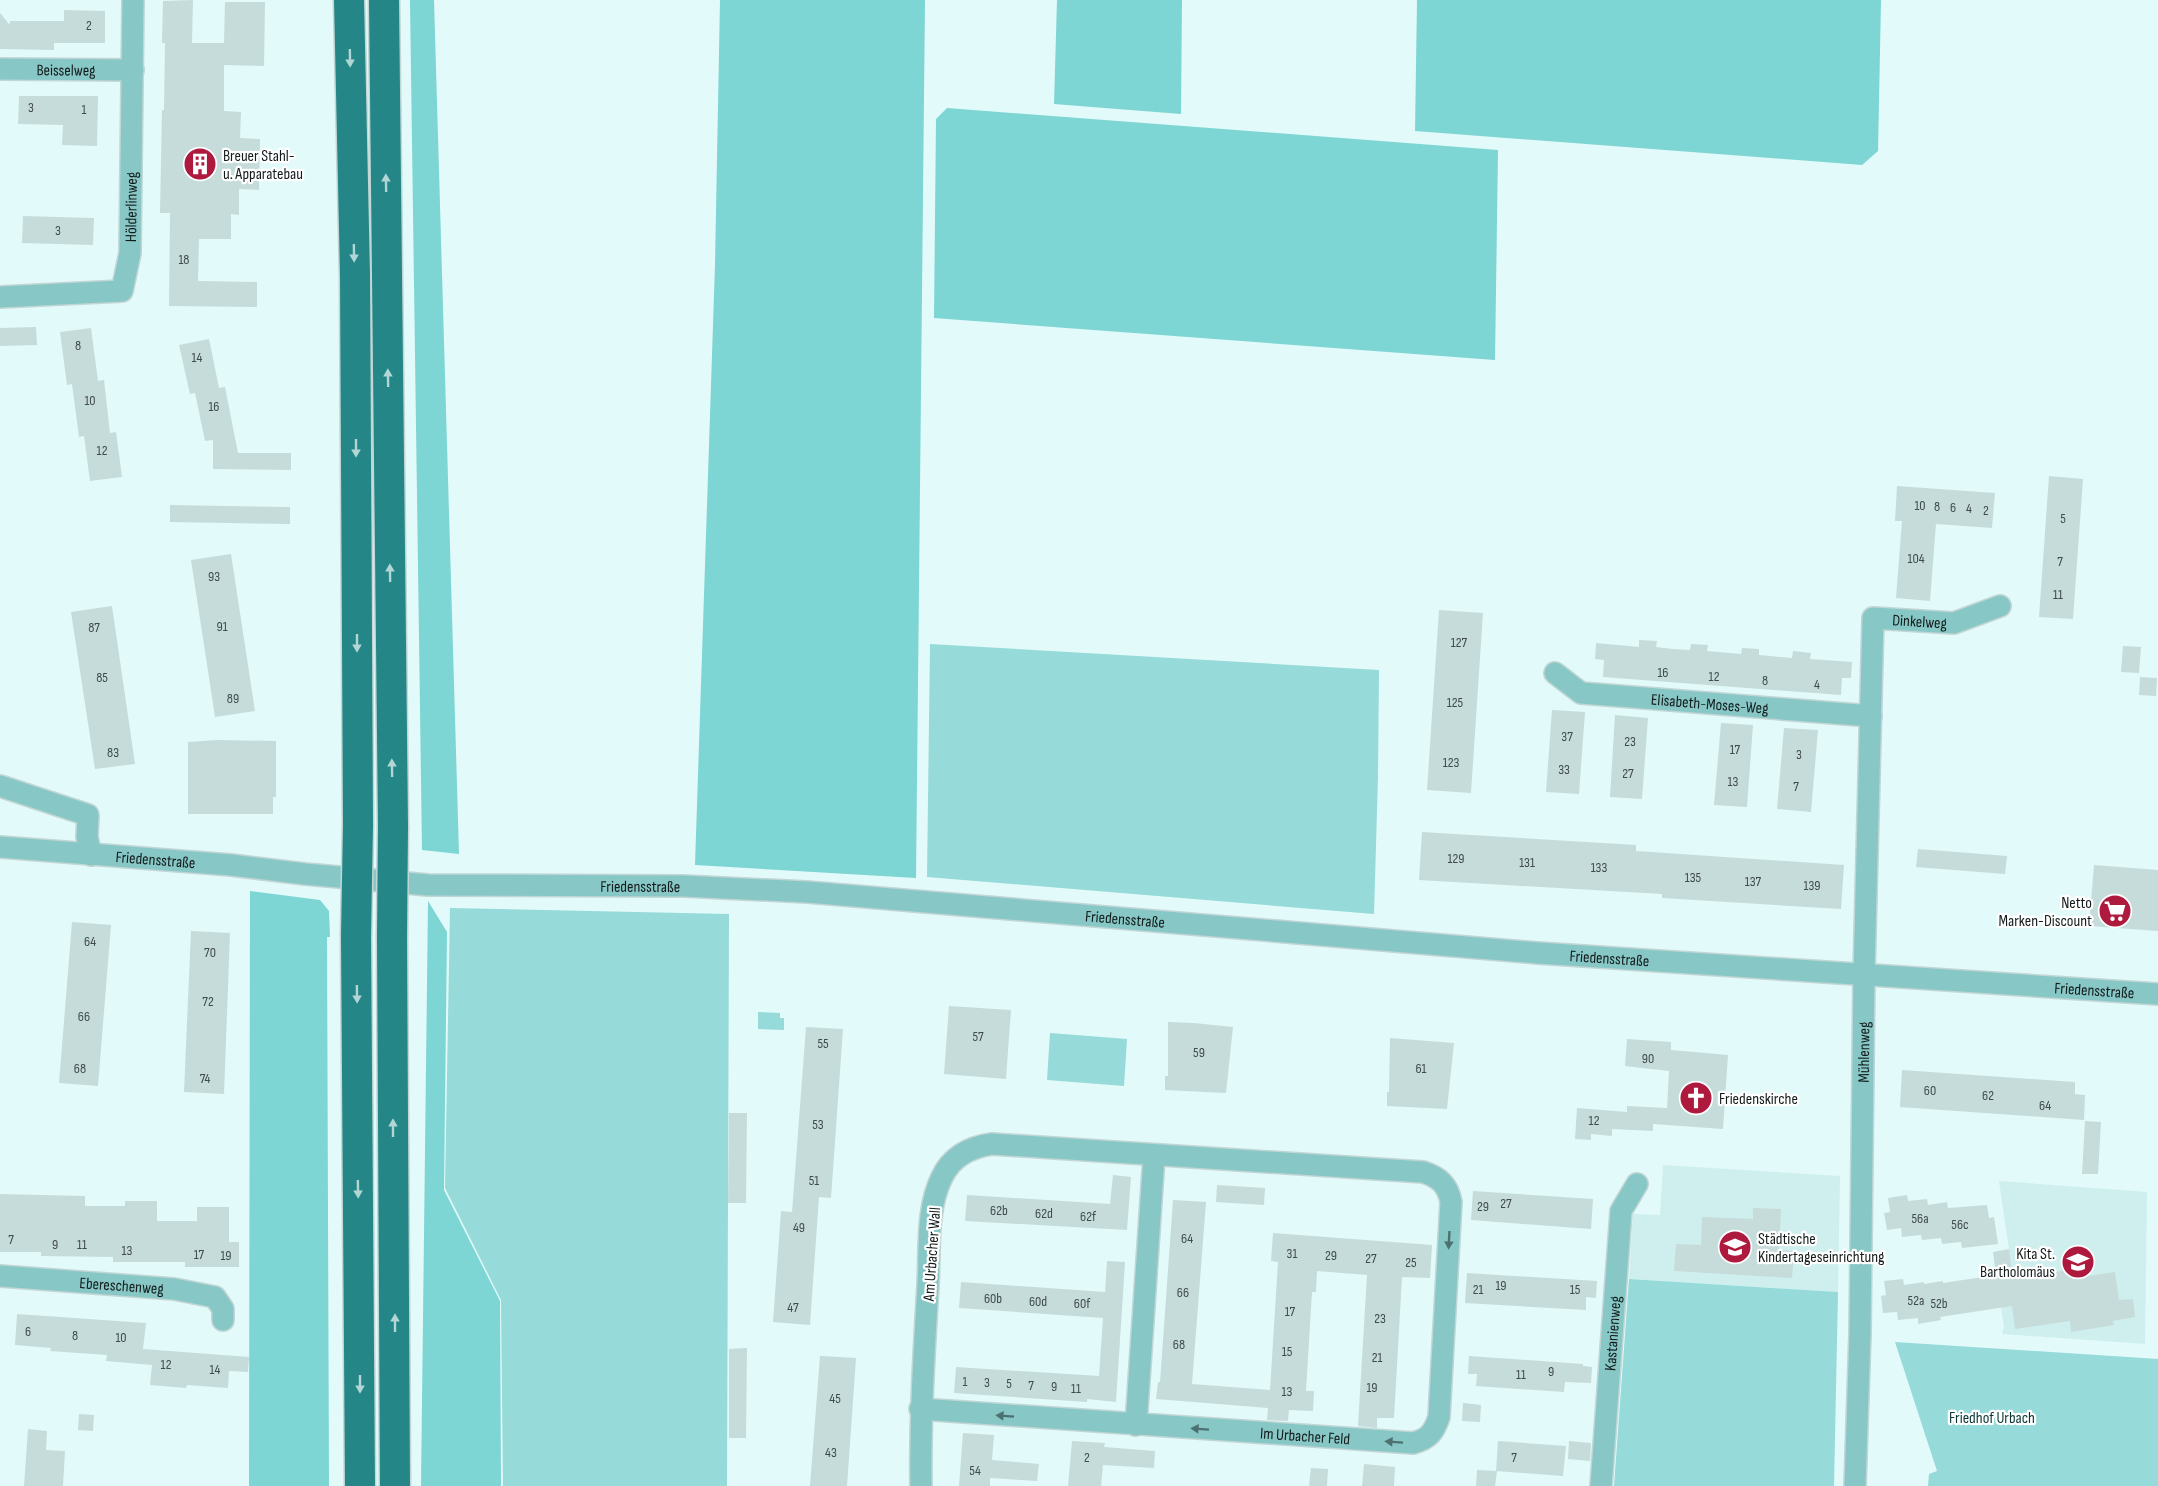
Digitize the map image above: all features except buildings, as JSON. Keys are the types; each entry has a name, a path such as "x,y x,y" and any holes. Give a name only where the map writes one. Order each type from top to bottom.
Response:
{"highway":[{"path":"349,0 355,287 360,1486"},
{"path":"384,0 393,826 395,1486"}],"street":[{"name":"Hölderlinweg","path":"0,297 122,291 130,253 133,0"},
{"name":"Beisselweg","path":"0,69 133,70"},
{"name":"Dinkelweg","path":"1873,618 1954,623 2000,606"},
{"name":"Mühlenweg","path":"1855,1486 1860,1333 1864,974 1873,618"},
{"name":"Elisabeth-Moses-Weg","path":"1556,673 1581,693 1871,716"},
{"name":"Friedensstraße","path":"0,786 88,815 87,837 91,855"},
{"name":"Friedensstraße","path":"0,847 231,865 428,885 683,886 807,892 1526,952 2158,994"},
{"name":"Am Urbacher Wall","path":"921,1486 921,1409 932,1211 941,1177 950,1164 969,1149 992,1144 1423,1172 1433,1175 1443,1183"},
{"path":"1136,1425 1154,1156"},
{"name":"Im Urbacher Feld","path":"921,1409 1413,1443 1423,1441 1435,1428 1440,1406 1451,1202 1449,1190 1443,1183"},
{"name":"Kastanienweg","path":"1601,1486 1621,1211 1637,1184"},
{"name":"Ebereschenweg","path":"0,1276 174,1289 215,1297 223,1309 223,1320"}],"shaded area":[{"path":"410,0 434,0 459,854 422,850"},
{"path":"720,0 925,0 916,878 695,865 715,265"},
{"path":"1057,0 1182,0 1181,114 1054,104"},
{"path":"1417,0 1881,0 1878,151 1862,165 1415,131"},
{"path":"947,108 1498,150 1495,360 934,318 936,119"},
{"path":"250,891 320,900 329,911 330,937 327,937 329,1486 249,1486"},
{"path":"428,901 447,932 444,1190 500,1301 501,1486 421,1486"},
{"name":"Städtische Kindertageseinrichtung","path":"1663,1165 1840,1176 1838,1292 1629,1279 1633,1214 1660,1215"},
{"name":"Kita St. Bartholomäus","path":"1999,1181 2147,1192 2145,1344 2002,1334 2004,1327 2001,1307 2017,1305"}],"green space":[{"path":"930,644 1379,670 1374,914 927,877"},
{"path":"450,908 729,914 727,1486 503,1486 501,1300 445,1188"},
{"path":"758,1012 780,1013 780,1018 784,1018 784,1030 758,1029"},
{"path":"1050,1033 1127,1039 1124,1086 1047,1080"},
{"path":"1629,1279 1838,1292 1834,1486 1614,1486"},
{"name":"Friedhof Urbach","path":"1895,1342 2158,1359 2158,1486 1928,1486 1929,1474 1937,1471"}],"place":[{"name":"Breuer Stahl- u. Apparatebau","path":"200,164"},
{"name":"Netto Marken-Discount","path":"2115,911"},
{"name":"Friedenskirche","path":"1696,1098"},
{"name":"Städtische Kindertageseinrichtung","path":"1735,1247"},
{"name":"Kita St. Bartholomäus","path":"2078,1262"}]}
